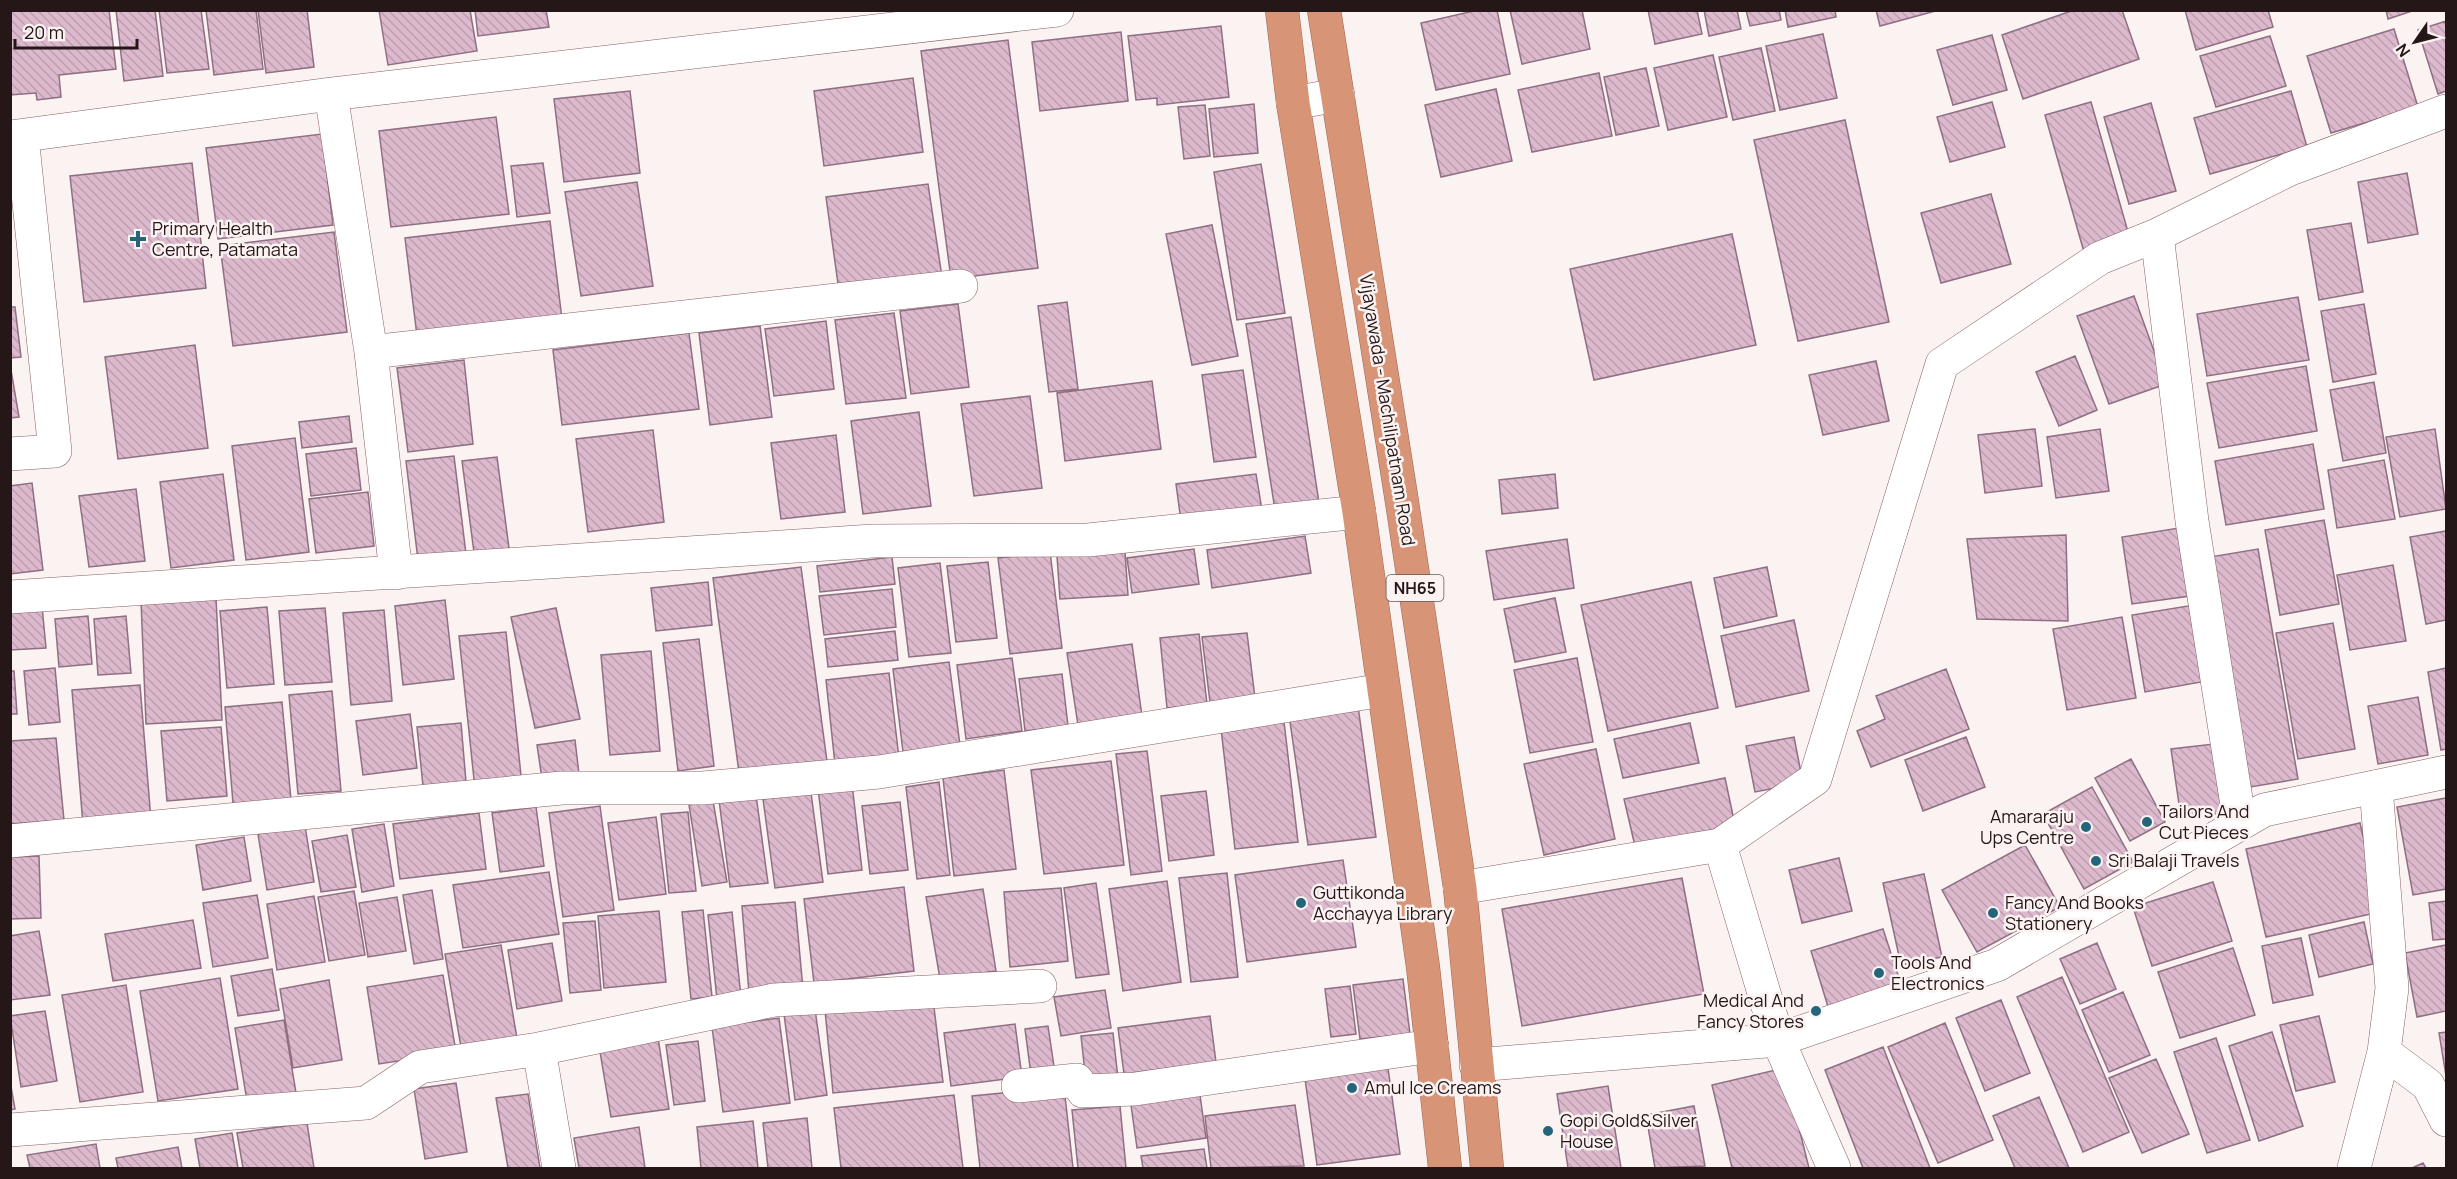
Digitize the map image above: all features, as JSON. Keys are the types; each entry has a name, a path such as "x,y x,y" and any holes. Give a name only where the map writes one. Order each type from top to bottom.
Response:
{"highway":[{"name":"NH65","path":"1282,10 1293,103 1359,512 1432,1046 1444,1168"},
{"name":"Vijayawada - Machilipatnam Road","path":"1324,10 1460,888 1487,1168"}],"street":[{"path":"10,454 55,451 16,136 331,94 1057,10"},
{"path":"331,94 371,352 396,573"},
{"path":"1293,103 1338,95"},
{"path":"1460,888 1720,844 1815,779 1942,364 2100,258 2157,235 2289,169 2446,111"},
{"path":"2157,235 2192,521 2240,824"},
{"path":"371,352 961,286"},
{"path":"10,597 873,541 1088,540 1359,512"},
{"path":"10,841 562,788 703,788 879,772 1383,690"},
{"path":"1476,1065 1778,1040 1997,965 2264,810 2446,772"},
{"path":"2354,1168 2384,1052 2392,988 2376,787"},
{"path":"1720,844 1778,1040 1834,1168"},
{"path":"10,1130 366,1103 420,1067 539,1048 774,1000 1040,986"},
{"path":"1018,1086 1077,1080 1083,1091 1135,1089 1432,1046"},
{"path":"539,1048 559,1168"},
{"path":"2384,1052 2438,1087 2446,1120"}],"building":[{"path":"10,10 109,10 116,69 59,75 61,97 37,100 36,93 10,95"},
{"path":"116,10 155,10 163,76 124,81"},
{"path":"159,10 201,10 209,69 167,73"},
{"path":"206,10 256,10 263,69 214,75"},
{"path":"258,10 307,10 314,67 266,73"},
{"path":"379,10 470,10 477,51 388,65"},
{"path":"475,10 546,10 549,27 478,36"},
{"path":"1478,10 1497,10 1510,74 1436,90 1421,23"},
{"path":"1510,10 1582,10 1590,49 1522,64"},
{"path":"1648,10 1697,10 1702,34 1655,44"},
{"path":"1704,10 1737,10 1741,29 1709,36"},
{"path":"1746,10 1779,10 1781,20 1750,26"},
{"path":"1785,10 1835,10 1836,17 1788,27"},
{"path":"1876,10 1939,10 1880,26"},
{"path":"2074,10 2122,10 2139,59 2023,99 2002,35"},
{"path":"2185,10 2268,10 2273,27 2196,50"},
{"path":"2386,10 2415,10 2388,19"},
{"path":"2446,21 2446,91 2438,94 2418,30"},
{"path":"1221,26 1229,97 1157,105 1157,98 1136,100 1128,36"},
{"path":"2394,29 2418,107 2331,133 2307,56"},
{"path":"1121,32 1128,101 1040,111 1032,42"},
{"path":"1823,34 1837,98 1780,110 1766,46"},
{"path":"1992,35 2007,90 1953,105 1937,50"},
{"path":"2270,36 2286,86 2216,107 2200,56"},
{"path":"1008,40 1038,268 951,279 921,51"},
{"path":"1761,48 1775,111 1733,120 1719,57"},
{"path":"1713,55 1727,117 1668,130 1654,68"},
{"path":"1646,68 1659,126 1616,135 1604,77"},
{"path":"1599,73 1612,136 1532,152 1518,90"},
{"path":"913,78 923,152 824,166 814,91"},
{"path":"1496,89 1512,161 1441,177 1425,105"},
{"path":"630,91 640,173 564,182 554,99"},
{"path":"2291,91 2307,147 2210,174 2194,118"},
{"path":"1992,102 2005,147 1950,162 1937,117"},
{"path":"2091,102 2130,239 2084,252 2045,115"},
{"path":"2151,103 2176,191 2129,204 2104,117"},
{"path":"1254,104 1258,153 1214,157 1209,109"},
{"path":"1205,105 1210,156 1184,159 1178,107"},
{"path":"496,117 509,214 391,227 379,131"},
{"path":"1845,120 1889,322 1798,341 1754,140"},
{"path":"322,134 333,225 218,239 206,148"},
{"path":"192,163 206,288 84,302 70,176"},
{"path":"543,163 550,213 517,217 511,166"},
{"path":"1261,164 1285,313 1237,320 1214,172"},
{"path":"2407,173 2418,234 2368,243 2358,182"},
{"path":"637,182 653,286 581,296 565,192"},
{"path":"928,184 942,277 839,291 826,197"},
{"path":"1991,194 2011,264 1941,283 1921,213"},
{"path":"550,221 562,319 417,336 405,238"},
{"path":"2351,223 2363,292 2319,300 2307,230"},
{"path":"1212,225 1238,356 1192,365 1166,234"},
{"path":"334,232 347,332 233,346 220,246"},
{"path":"1732,234 1756,345 1594,380 1570,269"},
{"path":"2134,296 2166,384 2109,404 2077,316"},
{"path":"2298,297 2309,360 2207,376 2197,314"},
{"path":"1067,302 1078,389 1049,392 1038,306"},
{"path":"958,304 969,387 911,394 900,311"},
{"path":"2364,304 2376,374 2333,382 2321,311"},
{"path":"10,307 15,307 21,357 10,358"},
{"path":"894,313 906,398 846,404 835,320"},
{"path":"1291,317 1319,503 1275,510 1246,324"},
{"path":"826,321 834,389 774,396 765,329"},
{"path":"760,326 772,417 710,425 699,333"},
{"path":"689,333 699,409 562,425 553,350"},
{"path":"195,345 208,448 118,459 105,357"},
{"path":"2075,356 2097,410 2059,426 2036,372"},
{"path":"464,360 473,444 408,452 397,368"},
{"path":"1876,361 1889,421 1823,435 1809,375"},
{"path":"10,364 19,417 10,418"},
{"path":"2306,366 2317,431 2219,448 2207,383"},
{"path":"1243,370 1256,457 1214,462 1202,375"},
{"path":"1152,381 1161,449 1065,461 1057,393"},
{"path":"2374,382 2386,453 2343,461 2330,390"},
{"path":"1030,396 1042,488 974,496 961,404"},
{"path":"919,412 931,506 863,514 851,421"},
{"path":"349,416 352,442 302,448 299,422"},
{"path":"2035,429 2042,486 1985,493 1978,435"},
{"path":"2100,429 2109,491 2056,498 2047,437"},
{"path":"2435,429 2446,509 2400,517 2386,437"},
{"path":"653,430 664,522 588,532 576,439"},
{"path":"836,435 845,512 781,519 771,443"},
{"path":"295,438 309,552 246,560 232,446"},
{"path":"2313,444 2324,509 2226,525 2215,461"},
{"path":"356,448 361,490 311,496 306,454"},
{"path":"454,456 466,554 418,560 406,461"},
{"path":"497,457 510,556 475,560 462,461"},
{"path":"2384,460 2395,519 2337,528 2328,470"},
{"path":"223,474 234,560 171,568 160,482"},
{"path":"1256,474 1262,510 1181,521 1176,484"},
{"path":"1555,474 1558,508 1502,514 1499,480"},
{"path":"32,483 43,570 10,574 10,486"},
{"path":"136,489 145,561 89,567 79,496"},
{"path":"368,492 374,546 316,553 309,499"},
{"path":"2324,520 2339,604 2280,615 2265,530"},
{"path":"2179,528 2190,596 2132,604 2122,537"},
{"path":"2446,531 2446,620 2426,624 2410,537"},
{"path":"2066,535 2068,621 1977,619 1967,539"},
{"path":"1305,536 1311,573 1212,588 1207,550"},
{"path":"1567,539 1574,588 1494,600 1486,551"},
{"path":"1194,549 1199,584 1132,593 1127,558"},
{"path":"2258,549 2298,779 2244,788 2204,558"},
{"path":"1050,552 1062,648 1010,654 998,558"},
{"path":"1125,552 1128,595 1060,599 1057,556"},
{"path":"892,557 895,584 820,592 817,566"},
{"path":"988,562 997,638 956,642 947,566"},
{"path":"940,563 951,653 909,657 898,568"},
{"path":"2393,565 2406,641 2350,650 2337,575"},
{"path":"801,567 828,769 740,780 713,578"},
{"path":"1767,567 1777,616 1724,628 1714,578"},
{"path":"708,582 712,625 656,631 651,588"},
{"path":"1691,582 1718,708 1608,731 1581,605"},
{"path":"892,589 896,627 824,635 819,596"},
{"path":"216,598 222,720 146,724 141,601"},
{"path":"1555,598 1566,652 1515,662 1504,609"},
{"path":"445,600 454,679 403,685 395,606"},
{"path":"2194,605 2207,681 2145,692 2132,615"},
{"path":"42,606 46,648 10,650 10,608"},
{"path":"267,607 274,684 227,688 220,611"},
{"path":"325,608 332,682 285,685 279,611"},
{"path":"556,608 580,719 535,728 511,617"},
{"path":"384,610 392,701 351,705 343,613"},
{"path":"88,616 92,664 59,667 55,619"},
{"path":"126,616 131,673 98,675 94,619"},
{"path":"2122,617 2136,698 2067,710 2053,629"},
{"path":"1794,620 1809,691 1736,707 1721,636"},
{"path":"2333,623 2355,749 2298,759 2276,633"},
{"path":"895,631 898,660 828,667 825,639"},
{"path":"506,632 522,785 475,789 459,636"},
{"path":"1247,633 1255,698 1210,702 1202,637"},
{"path":"1199,634 1207,704 1167,708 1160,638"},
{"path":"699,639 714,766 678,771 663,643"},
{"path":"1132,644 1142,716 1078,725 1067,653"},
{"path":"651,651 660,751 610,755 601,655"},
{"path":"1012,658 1022,731 966,739 957,665"},
{"path":"1577,658 1593,742 1530,753 1514,670"},
{"path":"949,662 960,745 903,752 893,669"},
{"path":"55,668 60,722 29,725 24,671"},
{"path":"2446,668 2446,749 2441,750 2428,672"},
{"path":"1946,669 1969,729 1871,767 1857,731 1885,719 1876,696"},
{"path":"10,671 14,671 17,714 10,714"},
{"path":"889,673 899,758 835,764 826,680"},
{"path":"1062,674 1068,726 1025,731 1019,679"},
{"path":"140,685 151,820 83,825 72,690"},
{"path":"332,691 341,791 298,794 289,695"},
{"path":"2418,697 2428,755 2378,764 2368,706"},
{"path":"282,702 292,811 234,815 225,707"},
{"path":"1358,706 1376,837 1308,845 1289,715"},
{"path":"1283,713 1298,842 1235,849 1220,720"},
{"path":"410,714 417,768 363,775 356,721"},
{"path":"461,723 466,782 423,786 417,727"},
{"path":"1690,723 1699,763 1623,778 1614,739"},
{"path":"221,727 227,796 167,801 161,731"},
{"path":"1794,737 1803,783 1755,792 1746,746"},
{"path":"1966,737 1985,787 1923,811 1905,760"},
{"path":"56,738 64,820 10,824 10,741"},
{"path":"575,740 579,774 542,779 537,745"},
{"path":"2214,744 2224,813 2181,818 2171,749"},
{"path":"1596,749 1615,839 1544,855 1524,764"},
{"path":"1147,751 1162,871 1131,875 1116,754"},
{"path":"2131,759 2165,822 2130,841 2095,778"},
{"path":"1111,761 1124,865 1044,874 1031,770"},
{"path":"1004,770 1016,869 954,876 943,778"},
{"path":"1725,778 1735,825 1635,846 1624,799"},
{"path":"939,782 950,875 917,879 906,787"},
{"path":"852,784 862,870 828,874 818,788"},
{"path":"2092,787 2133,862 2084,889 2043,814"},
{"path":"1206,791 1214,855 1169,861 1161,796"},
{"path":"811,793 823,882 775,888 763,799"},
{"path":"756,795 768,883 730,887 719,800"},
{"path":"2446,798 2446,889 2413,895 2397,807"},
{"path":"713,801 727,882 702,886 689,805"},
{"path":"900,802 908,870 870,874 862,806"},
{"path":"600,806 614,910 563,917 549,813"},
{"path":"536,807 544,866 500,872 492,813"},
{"path":"688,812 696,891 669,893 661,814"},
{"path":"479,813 486,869 400,879 393,824"},
{"path":"656,817 666,894 619,900 608,823"},
{"path":"2360,823 2380,912 2266,937 2246,849"},
{"path":"384,824 394,886 362,892 352,829"},
{"path":"305,826 314,882 267,890 258,834"},
{"path":"347,835 356,887 321,892 312,841"},
{"path":"244,837 251,881 203,890 196,845"},
{"path":"2025,845 2060,907 1977,952 1942,890"},
{"path":"39,856 41,918 10,919 10,857"},
{"path":"1839,858 1852,911 1802,923 1789,870"},
{"path":"1343,860 1356,947 1247,962 1235,875"},
{"path":"549,872 559,934 463,948 453,885"},
{"path":"1227,873 1238,977 1191,982 1179,878"},
{"path":"1924,874 1942,957 1901,965 1883,883"},
{"path":"1682,878 1704,994 1522,1026 1502,909"},
{"path":"1167,881 1181,982 1123,991 1109,889"},
{"path":"2213,882 2232,941 2152,966 2133,907"},
{"path":"1096,883 1109,974 1076,978 1064,888"},
{"path":"904,887 914,971 814,983 804,899"},
{"path":"1061,888 1068,961 1010,967 1004,892"},
{"path":"983,889 996,971 940,979 926,897"},
{"path":"432,890 443,959 414,964 403,895"},
{"path":"354,891 365,955 329,961 318,897"},
{"path":"257,895 268,958 213,967 203,903"},
{"path":"314,896 325,962 277,970 267,904"},
{"path":"397,897 406,951 368,957 359,903"},
{"path":"2446,901 2446,939 2433,940 2429,903"},
{"path":"795,902 803,989 749,993 742,906"},
{"path":"703,910 712,997 691,999 682,912"},
{"path":"659,911 666,982 604,988 598,916"},
{"path":"732,912 741,997 717,999 708,915"},
{"path":"193,920 201,968 113,981 105,934"},
{"path":"595,921 601,990 570,993 563,923"},
{"path":"2364,922 2373,964 2319,977 2309,935"},
{"path":"1883,929 1902,987 1829,1010 1811,951"},
{"path":"39,931 50,995 10,1000 10,936"},
{"path":"2301,938 2313,995 2273,1003 2262,946"},
{"path":"552,943 562,1001 517,1009 508,950"},
{"path":"2097,943 2116,989 2080,1004 2060,959"},
{"path":"501,945 518,1044 462,1053 445,954"},
{"path":"2446,945 2446,1011 2417,1017 2405,953"},
{"path":"2233,948 2255,1015 2180,1038 2158,972"},
{"path":"272,969 279,1010 238,1016 231,976"},
{"path":"443,975 456,1052 379,1064 367,987"},
{"path":"2062,977 2129,1132 2083,1152 2017,997"},
{"path":"220,978 238,1089 158,1101 140,991"},
{"path":"1403,979 1410,1034 1360,1039 1353,985"},
{"path":"329,980 342,1060 293,1068 280,989"},
{"path":"126,985 143,1092 80,1102 62,995"},
{"path":"1350,986 1356,1034 1331,1037 1325,989"},
{"path":"1105,990 1111,1028 1061,1036 1054,997"},
{"path":"2123,992 2150,1055 2109,1072 2082,1010"},
{"path":"933,999 943,1082 833,1093 825,1010"},
{"path":"2001,1000 2030,1073 1985,1091 1956,1018"},
{"path":"814,1002 827,1095 795,1100 783,1006"},
{"path":"45,1011 57,1081 21,1087 10,1016"},
{"path":"1210,1016 1216,1062 1124,1074 1118,1028"},
{"path":"2319,1016 2335,1082 2296,1091 2280,1025"},
{"path":"779,1018 790,1103 723,1112 712,1027"},
{"path":"284,1020 296,1093 247,1101 235,1028"},
{"path":"1945,1023 1993,1140 1938,1163 1888,1047"},
{"path":"1015,1024 1022,1077 951,1086 944,1033"},
{"path":"1048,1026 1055,1073 1031,1075 1025,1029"},
{"path":"657,1031 669,1109 611,1117 598,1040"},
{"path":"2272,1032 2303,1126 2259,1141 2229,1046"},
{"path":"2446,1032 2446,1076 2439,1033"},
{"path":"1113,1033 1118,1079 1086,1082 1081,1036"},
{"path":"2216,1038 2250,1140 2207,1153 2174,1052"},
{"path":"698,1041 705,1101 674,1105 666,1045"},
{"path":"1883,1047 1930,1168 1863,1168 1825,1070"},
{"path":"2156,1059 2189,1134 2142,1153 2109,1078"},
{"path":"1388,1068 1400,1154 1317,1165 1305,1079"},
{"path":"1784,1068 1809,1168 1732,1168 1712,1085"},
{"path":"10,1081 15,1109 10,1110"},
{"path":"456,1083 467,1152 425,1159 414,1089"},
{"path":"1608,1086 1621,1168 1568,1168 1557,1094"},
{"path":"1064,1087 1073,1168 980,1168 972,1096"},
{"path":"1199,1088 1206,1138 1137,1148 1130,1098"},
{"path":"528,1094 540,1168 508,1168 496,1098"},
{"path":"954,1095 963,1168 841,1168 834,1108"},
{"path":"2039,1097 2069,1168 2015,1168 1993,1116"},
{"path":"1295,1105 1304,1166 1211,1168 1205,1116"},
{"path":"1120,1106 1126,1168 1078,1168 1072,1110"},
{"path":"1694,1106 1705,1166 1655,1168 1646,1115"},
{"path":"807,1118 812,1168 768,1168 763,1123"},
{"path":"753,1121 758,1168 701,1168 697,1127"},
{"path":"307,1123 314,1168 243,1168 237,1133"},
{"path":"639,1127 645,1168 579,1168 574,1138"},
{"path":"232,1133 238,1168 200,1168 195,1139"},
{"path":"96,1144 100,1168 30,1168 27,1155"},
{"path":"178,1147 182,1168 118,1168 116,1158"},
{"path":"1204,1149 1207,1168 1143,1168 1141,1156"},
{"path":"2423,1163 2426,1168 2412,1168"}],"place":[{"name":"Primary Health Centre, Patamata","path":"138,239"},
{"name":"Tailors And Cut Pieces","path":"2147,822"},
{"name":"Amararaju Ups Centre","path":"2086,827"},
{"name":"Sri Balaji Travels","path":"2096,861"},
{"name":"Guttikonda Acchayya Library","path":"1301,903"},
{"name":"Fancy And Books Stationery","path":"1993,913"},
{"name":"Tools And Electronics","path":"1879,973"},
{"name":"Medical And Fancy Stores","path":"1816,1011"},
{"name":"Amul Ice Creams","path":"1352,1088"},
{"name":"Gopi Gold&Silver House","path":"1548,1131"}]}
